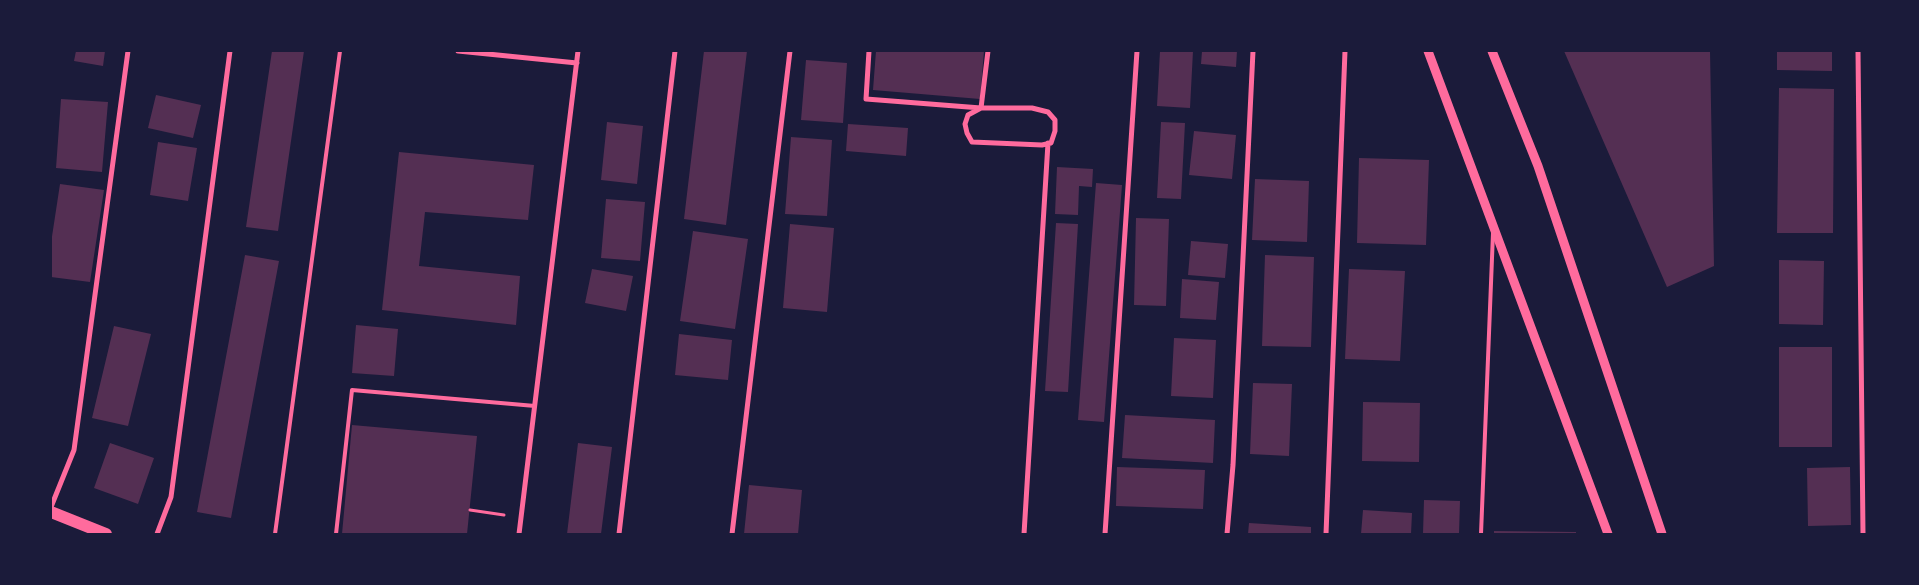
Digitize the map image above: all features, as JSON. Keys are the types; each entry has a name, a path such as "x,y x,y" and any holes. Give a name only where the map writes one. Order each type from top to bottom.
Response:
{"main road":[{"path":"51,512 106,534"}],"street":[{"path":"51,507 74,450 128,51"},
{"path":"157,534 171,497 230,51"},
{"path":"458,51 576,63"},
{"path":"519,534 578,51"},
{"path":"620,534 675,51"},
{"path":"732,534 790,51"},
{"path":"869,51 866,99 981,108 1032,108 1048,112 1055,120 1055,131 1051,142 1048,144 1024,534"},
{"path":"981,108 988,51"},
{"path":"1105,534 1137,51"},
{"path":"1228,534 1253,51"},
{"path":"1326,534 1345,51"},
{"path":"1428,51 1608,534"},
{"path":"1492,51 1538,166 1662,534"},
{"path":"1858,51 1863,534"},
{"path":"981,108 968,115 965,124 972,142 1048,144"}],"lane":[{"path":"275,534 340,51"},
{"path":"1481,534 1493,224"},
{"path":"336,534 352,390 535,406"}],"path":[{"path":"470,510 521,517"}],"building":[{"path":"76,51 105,51 103,66 74,61"},
{"path":"272,51 304,51 278,231 246,227"},
{"path":"704,51 747,51 726,225 684,219"},
{"path":"876,51 984,51 980,99 873,90"},
{"path":"1160,51 1193,51 1190,108 1157,106"},
{"path":"1202,51 1237,51 1236,67 1201,64"},
{"path":"1564,51 1710,51 1714,266 1667,287"},
{"path":"1777,51 1832,51 1832,71 1777,70"},
{"path":"806,60 847,63 843,123 801,120"},
{"path":"1779,88 1834,89 1833,233 1777,233"},
{"path":"156,95 201,105 193,138 148,128"},
{"path":"61,99 108,102 102,172 56,168"},
{"path":"607,122 643,126 637,184 601,180"},
{"path":"1161,122 1185,123 1181,199 1157,198"},
{"path":"848,124 908,128 906,156 846,151"},
{"path":"1194,131 1236,135 1232,179 1189,175"},
{"path":"791,137 832,140 827,216 785,214"},
{"path":"158,142 197,148 188,201 150,195"},
{"path":"399,152 534,165 528,220 425,212 419,266 520,276 516,325 382,310"},
{"path":"1359,158 1429,160 1426,245 1357,243"},
{"path":"1057,167 1093,169 1092,187 1079,186 1078,215 1055,214"},
{"path":"1255,179 1309,181 1307,242 1252,240"},
{"path":"1096,183 1122,185 1104,422 1078,420"},
{"path":"60,184 104,190 90,282 51,277 51,243"},
{"path":"606,199 645,202 640,261 601,258"},
{"path":"1136,218 1169,219 1166,306 1134,305"},
{"path":"1056,223 1078,224 1068,392 1045,391"},
{"path":"790,224 834,228 827,312 783,308"},
{"path":"693,231 748,239 735,329 680,321"},
{"path":"1191,241 1228,244 1225,278 1188,275"},
{"path":"245,255 279,261 231,518 197,512"},
{"path":"1265,255 1314,257 1311,347 1262,346"},
{"path":"1779,260 1824,261 1823,325 1779,324"},
{"path":"592,269 633,276 626,311 585,303"},
{"path":"1349,269 1405,271 1400,361 1345,359"},
{"path":"1182,279 1219,282 1216,320 1180,318"},
{"path":"356,325 398,329 394,376 352,373"},
{"path":"114,326 151,334 128,426 92,418"},
{"path":"679,334 732,340 728,380 675,375"},
{"path":"1174,338 1216,340 1213,398 1171,396"},
{"path":"1779,347 1832,347 1832,447 1779,447"},
{"path":"1253,383 1292,384 1289,456 1250,454"},
{"path":"1363,402 1420,403 1419,462 1362,461"},
{"path":"1125,415 1215,420 1213,463 1122,458"},
{"path":"352,425 477,436 467,534 342,534"},
{"path":"110,443 154,458 138,504 94,488"},
{"path":"578,443 612,447 601,534 567,534"},
{"path":"1117,467 1205,470 1203,509 1116,506"},
{"path":"1850,467 1851,525 1808,526 1807,468"},
{"path":"749,485 802,490 798,534 744,534"},
{"path":"1424,500 1460,501 1459,534 1423,534"},
{"path":"1363,510 1412,513 1411,534 1361,534"},
{"path":"1249,523 1311,527 1311,534 1248,534"},
{"path":"1494,531 1576,532 1576,534 1494,534"}]}
